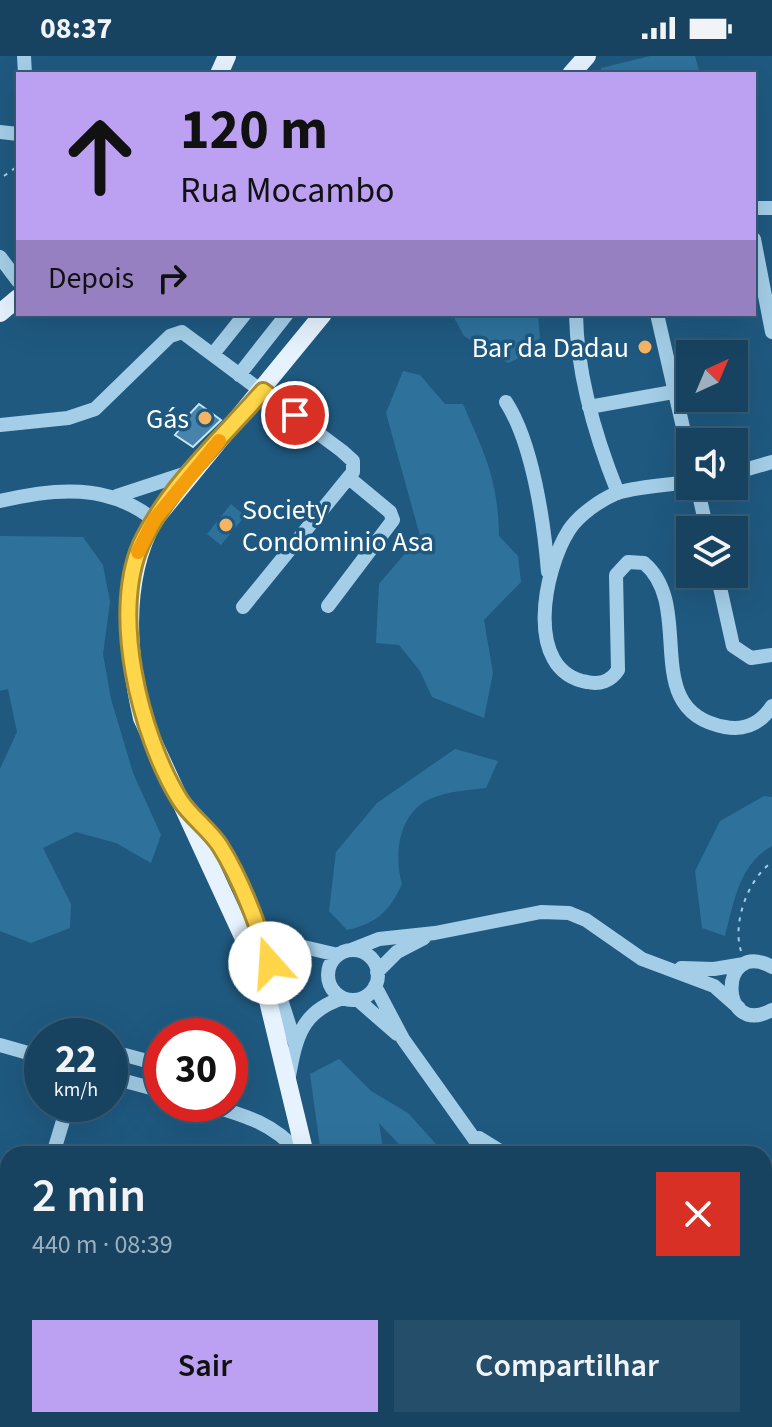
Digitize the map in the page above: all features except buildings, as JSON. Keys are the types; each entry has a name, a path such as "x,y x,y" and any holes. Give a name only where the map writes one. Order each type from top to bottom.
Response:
{"main road":[{"path":"0,297 16,283"},
{"path":"0,313 16,300"},
{"path":"300,1146 288,1080 256,962 142,718 134,681 132,588 137,555 154,520 263,391 321,316"}],"street":[{"path":"765,255 772,332"},
{"path":"0,257 16,278"},
{"path":"213,354 243,316"},
{"path":"239,375 285,316"},
{"path":"576,316 579,354 589,407 598,443 618,493"},
{"path":"657,316 682,428"},
{"path":"0,425 68,418 95,409 170,336 182,332 263,391 353,461 351,475 243,607"},
{"path":"589,407 673,392"},
{"path":"506,402 523,433 543,521 549,585"},
{"path":"748,469 772,462"},
{"path":"0,501 39,492 117,496 193,471"},
{"path":"328,606 393,520 390,512 351,475"},
{"path":"676,484 618,493 594,507 569,530 549,585 543,622 547,644 556,665 579,681 604,682 618,670 616,575 622,566 633,561 644,563 659,582 668,615 675,686 687,708 712,725 731,728 755,724 772,706"},
{"path":"117,496 154,520"},
{"path":"720,588 733,646 746,657 772,655"},
{"path":"181,802 219,844 261,937 295,1043"},
{"path":"403,1039 329,982 329,967 345,953 379,939 435,933 541,912 569,913 586,920 642,959 718,988 739,1008 756,1015 772,1010"},
{"path":"288,1080 295,1043 314,1011 350,999 376,979 397,952 435,933"},
{"path":"261,937 371,958 376,979 403,1039 481,1146"},
{"path":"665,966 714,969 762,962 772,967"},
{"path":"739,1008 733,1001 730,983 746,964"},
{"path":"0,1045 24,1052"},
{"path":"248,1117 262,1121 292,1146"},
{"path":"55,1146 63,1122"},
{"path":"476,1136 492,1146"}],"path":[{"path":"4,176 16,167"},
{"path":"746,964 738,942 744,906 754,878 772,862"}],"shaded area":[{"path":"650,56 695,56 699,72 602,72 601,68"},
{"path":"453,316 538,316 540,338 526,355 508,363 464,336"},
{"path":"403,371 420,375 445,404 463,404 493,483 499,536 518,556 521,582 484,620 493,673 484,718 432,697 420,671 399,645 376,643 379,584 420,536 386,413"},
{"name":"Society Condominio Asa","path":"231,504 245,516 221,545 207,534"},
{"path":"0,536 83,537 103,565 110,602 103,654 111,699 133,773 161,835 151,863 116,843 76,832 43,848 71,904 70,928 31,943 0,931 0,769 17,732 8,689 0,691"},
{"path":"455,749 498,761 486,788 441,795 413,811 406,822 399,846 402,884 397,894 381,915 347,930 329,911 336,852 377,803"},
{"path":"764,796 772,797 772,846 745,873 725,936 702,928 695,871 720,821"},
{"path":"339,1059 371,1091 408,1113 438,1146 401,1146 379,1123 383,1146 320,1146 310,1074"}],"slow traffic":[{"path":"138,552 154,520 219,441"}],"place":[{"name":"Bar da Dadau","path":"645,347"},
{"name":"Gás","path":"205,418"},
{"name":"Society Condominio Asa","path":"226,525"}],"route":[{"path":"270,963 230,865 219,844 181,802 142,718 134,681 132,588 137,555 154,520 263,391 295,415"}]}
